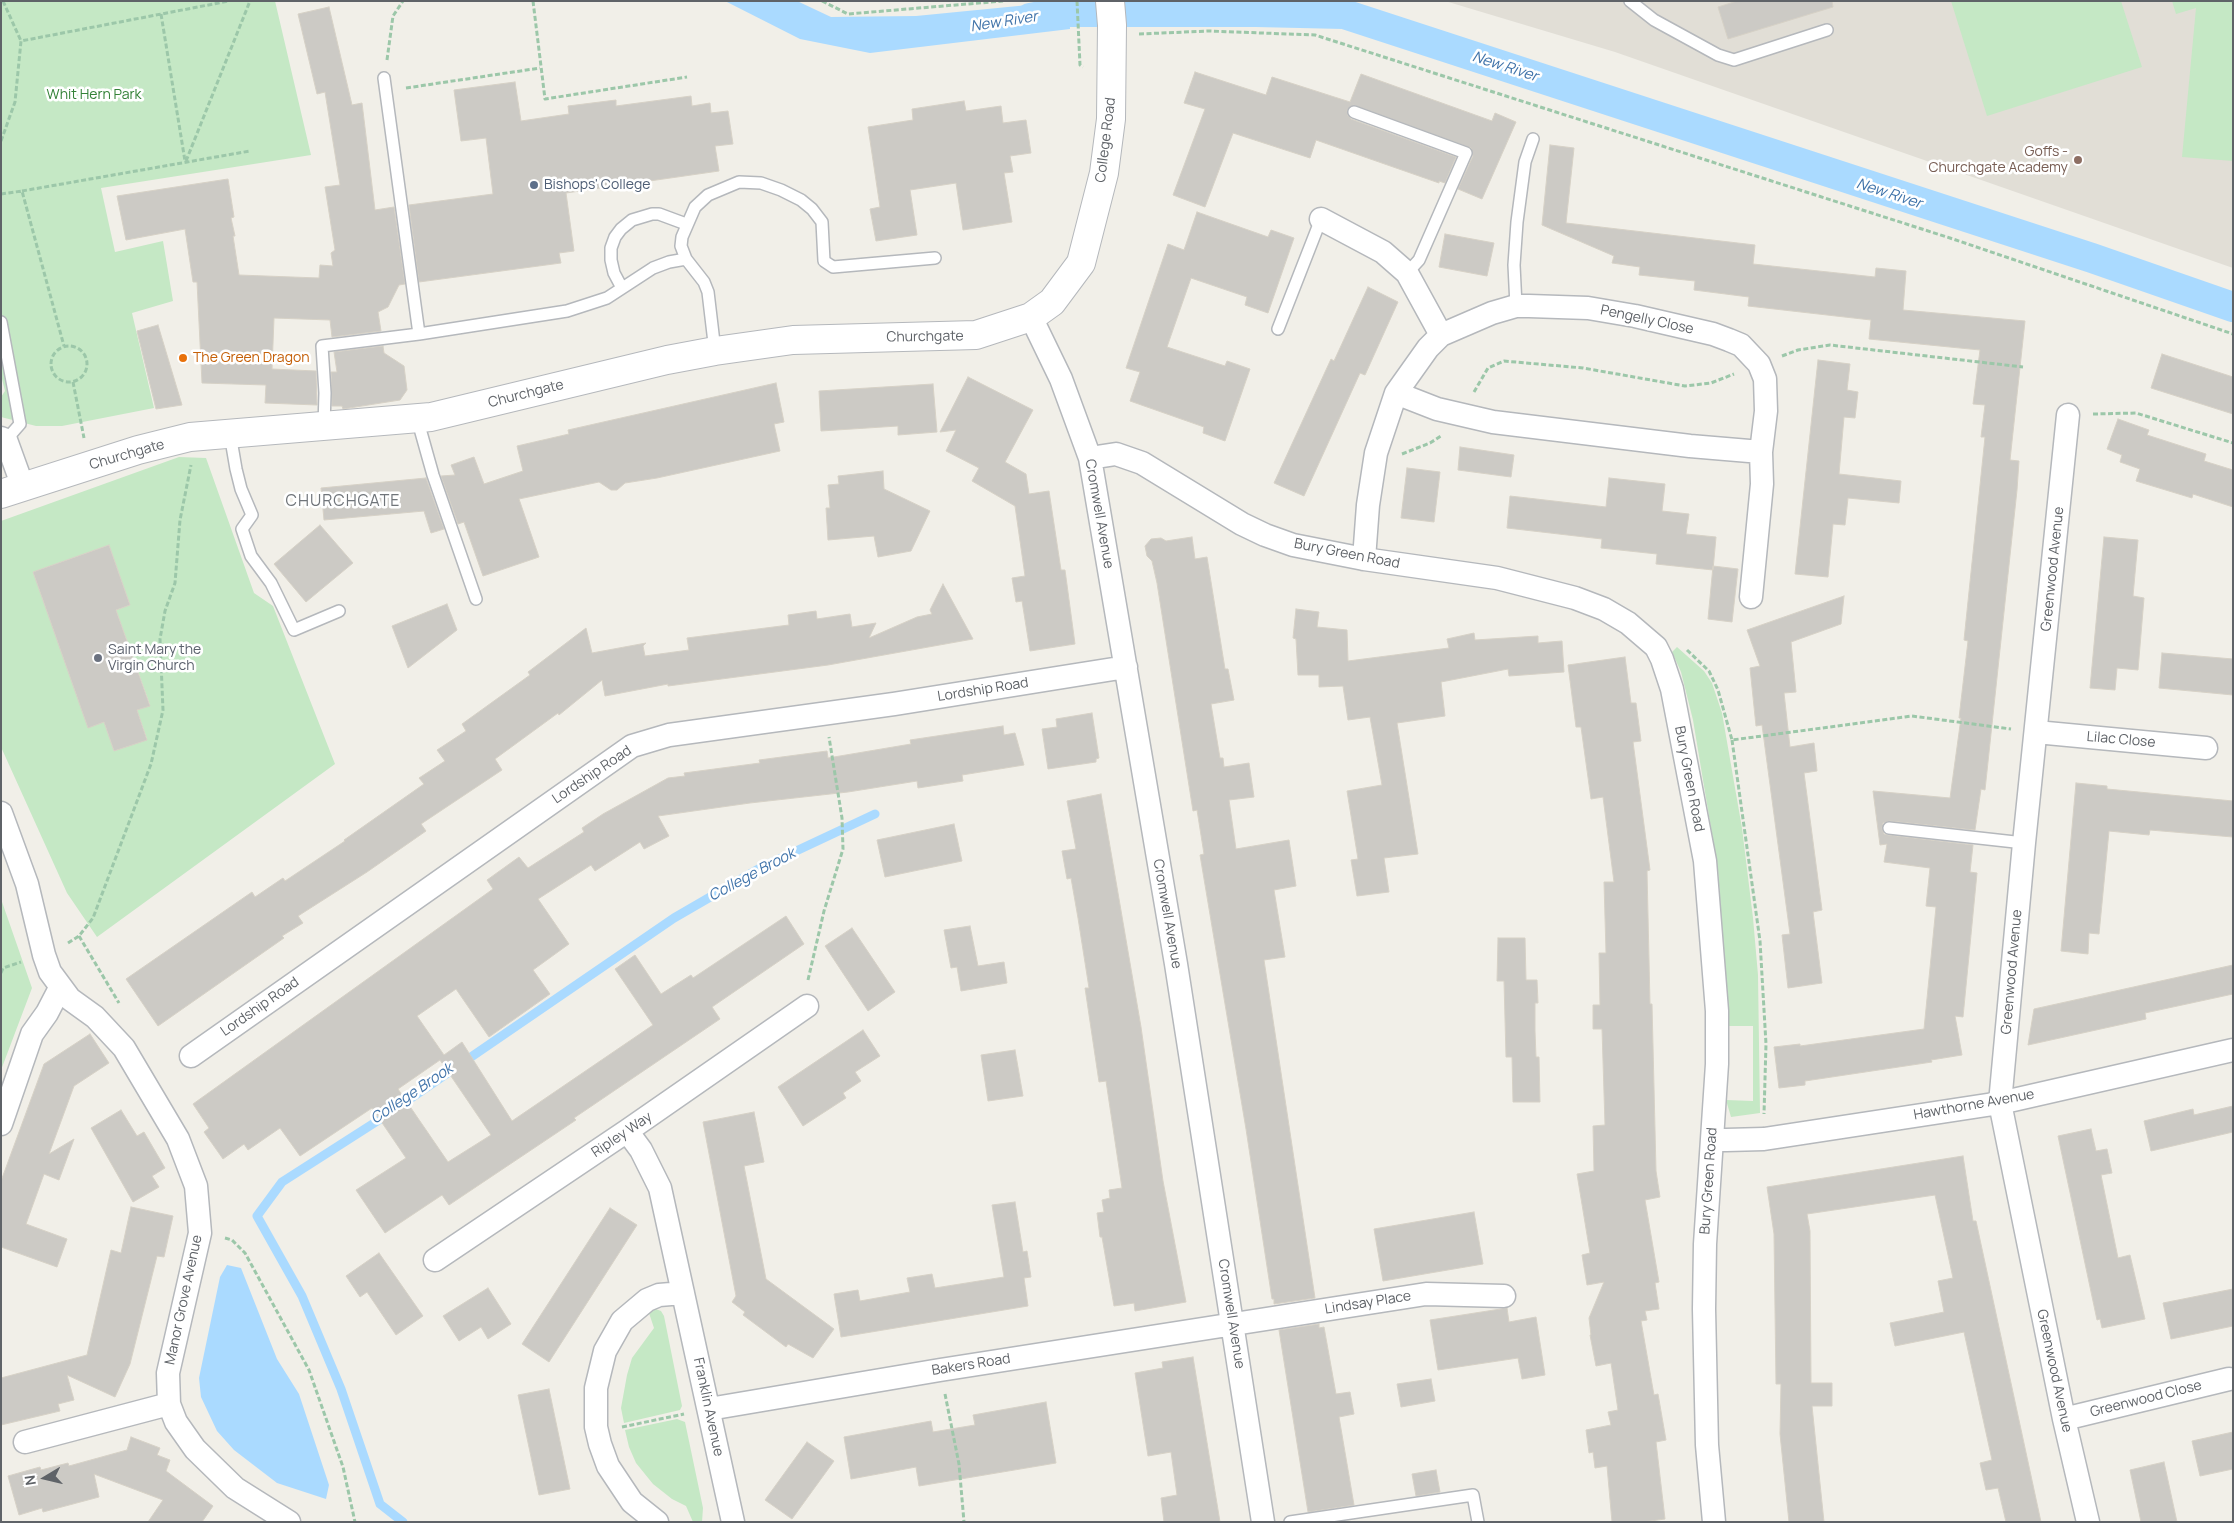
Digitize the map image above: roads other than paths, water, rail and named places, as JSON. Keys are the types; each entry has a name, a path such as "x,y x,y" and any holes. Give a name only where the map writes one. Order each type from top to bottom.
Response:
{"street":[{"name":"College Road","path":"1031,316 1052,302 1080,263 1104,173 1111,119 1118,20"},
{"path":"1321,219 1383,252 1407,273 1441,335"},
{"name":"Pengelly Close","path":"1364,559 1368,505 1376,453 1396,393 1428,348 1441,335 1492,313 1516,306 1544,305 1588,308 1635,316 1713,334 1741,345 1759,364 1767,391 1762,452 1762,484 1751,597"},
{"name":"Churchgate","path":"4,439 12,490 138,450 190,437 431,417 667,360 715,351 793,340 976,336 1031,316"},
{"name":"Cromwell Avenue","path":"1031,316 1061,379 1090,458 1176,964 1263,1522"},
{"path":"1396,393 1437,409 1493,422 1690,446 1762,452"},
{"name":"Greenwood Avenue","path":"2068,415 2024,843 2000,1103 2064,1419 2088,1522"},
{"name":"Bury Green Road","path":"1090,458 1109,454 1126,456 1142,462 1218,511 1265,535 1293,545 1364,559 1497,578 1576,598 1604,609 1628,623 1656,647 1672,689 1705,861 1717,1011 1717,1064 1705,1244 1704,1375 1707,1445 1714,1522"},
{"name":"Lordship Road","path":"191,1056 632,746 669,735 1126,667"},
{"name":"Lilac Close","path":"2036,732 2206,748"},
{"name":"Manor Grove Avenue","path":"1,814 27,884 44,955 50,972 70,999 110,1031 124,1048 145,1080 190,1166 197,1193 200,1233 168,1373 169,1404 176,1422 196,1449 235,1488 289,1522"},
{"path":"1,1124 32,1034 47,1013 60,988"},
{"name":"Ripley Way","path":"434,1260 627,1131 807,1006"},
{"name":"Hawthorne Avenue","path":"1712,1139 1764,1139 2000,1103 2233,1050"},
{"name":"Franklin Avenue","path":"627,1131 641,1150 660,1188 710,1409 733,1522"},
{"path":"657,1522 632,1502 608,1466 597,1432 596,1388 605,1351 622,1321 647,1300 659,1294 683,1293"},
{"name":"Lindsay Place","path":"1232,1324 1426,1294 1504,1296"},
{"name":"Bakers Road","path":"710,1409 940,1370 1232,1324"},
{"name":"Greenwood Close","path":"2064,1419 2229,1379"},
{"path":"25,1442 169,1404"}],"lane":[{"path":"1630,1 1654,20 1718,55 1734,60 1827,30"},
{"path":"384,78 419,334"},
{"path":"1354,112 1466,153 1419,260 1407,273"},
{"path":"1516,306 1514,265 1517,222 1525,162 1533,139"},
{"path":"715,351 708,292 704,282 686,259 681,246 686,224 695,207 708,195 739,182 760,183 801,200 812,209 822,222 824,261 833,267 935,258"},
{"path":"622,288 610,260 611,248 615,237 621,229 632,220 652,214 660,214 686,224"},
{"path":"1278,329 1321,219"},
{"path":"324,426 325,393 322,346 419,334 566,312 607,298 653,268 669,262 686,259"},
{"path":"1,322 20,424 4,439"},
{"path":"417,418 433,475 476,599"},
{"path":"230,433 241,489 252,514 242,529 251,556 271,583 294,630 339,611"},
{"path":"1889,828 2024,843"},
{"path":"1290,1522 1473,1495 1478,1522"}],"water":[{"path":"725,1 797,1 831,17 916,16 1069,1 1070,29 870,53 800,39"},
{"path":"227,1265 241,1268 277,1359 299,1394 329,1485 326,1499 277,1483 234,1450 217,1431 201,1397 199,1378 220,1277"}],"waterway":[{"name":"New River","path":"1030,18 1062,12 1344,14 2092,258 2233,307"},
{"name":"College Brook","path":"403,1522 380,1504 341,1389 302,1296 257,1216 282,1182 382,1118 674,918 762,867 875,814"}],"place":[{"name":"Goffs - Churchgate Academy","path":"2078,160"},
{"name":"Bishops' College","path":"534,185"},
{"name":"The Green Dragon","path":"183,358"},
{"name":"Saint Mary the Virgin Church","path":"98,658"}],"district":[{"name":"CHURCHGATE","path":"343,502"}],"park label":[{"name":"Whit Hern Park","path":"94,95"}]}
